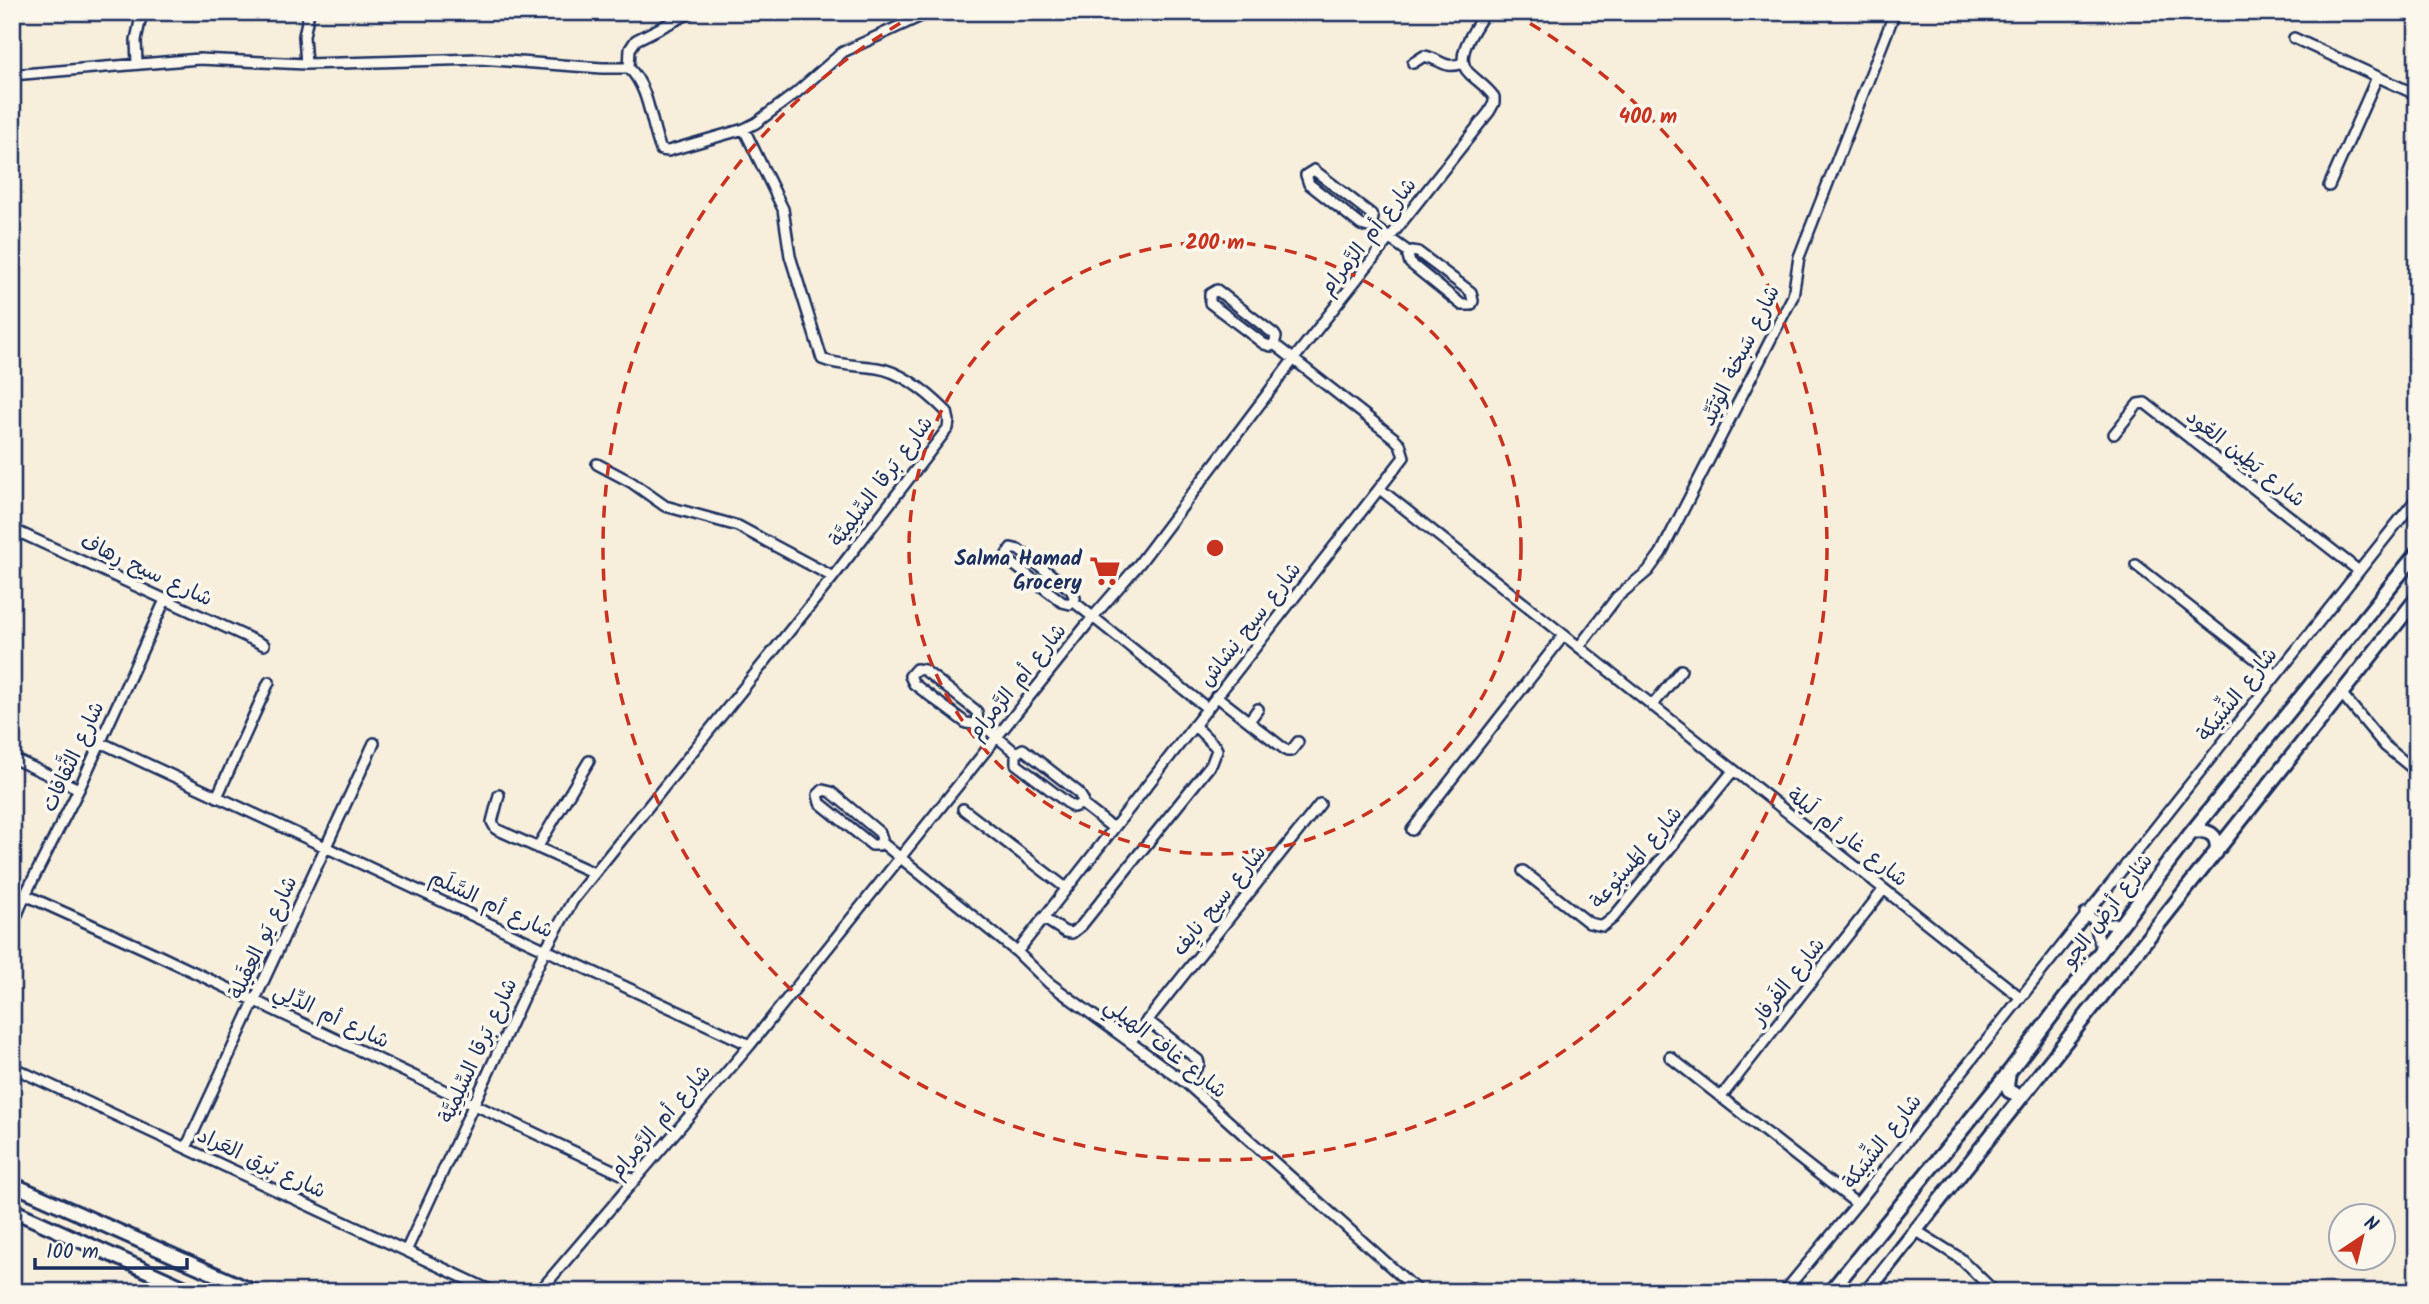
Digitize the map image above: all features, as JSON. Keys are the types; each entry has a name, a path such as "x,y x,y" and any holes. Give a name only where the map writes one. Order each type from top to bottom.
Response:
{"main road":[{"name":"شارع أرض الجو","path":"1830,1292 2009,1072 2191,833 2417,553"},
{"path":"1867,1292 2417,598"},
{"path":"2191,833 2203,830 2212,834 2216,840 2216,853"},
{"path":"2009,1072 2009,1091 2021,1097"},
{"path":"12,1184 255,1292"},
{"path":"12,1210 194,1292"}],"street":[{"path":"137,64 136,40 142,12"},
{"path":"306,64 304,36 309,12"},
{"path":"629,68 630,49 636,40 692,12"},
{"path":"12,75 199,60 306,64 479,59 629,68 637,76 644,91 662,150 668,151 756,123 843,52 930,12"},
{"path":"1413,63 1424,56 1453,67 1463,63 1465,48 1485,12"},
{"name":"شارع سَبخة الوُتَيِّد","path":"1579,647 1617,597 1655,562 1793,296 1799,257 1895,12"},
{"path":"2294,38 2417,95"},
{"name":"شارع أم الرَّمرام","path":"539,1292 750,1045 1093,617 1139,565 1293,360 1489,112 1494,103 1490,92 1465,70 1463,63"},
{"path":"2329,186 2377,77"},
{"name":"شارع بَرقا السِّلِمِيَّة","path":"406,1251 545,950 573,900 833,577 942,436 949,421 947,412 941,405 895,373 876,367 836,364 822,359 790,256 783,209 744,129"},
{"path":"1309,171 1318,172 1371,214 1371,225 1364,227 1309,184 1306,180 1309,171"},
{"path":"1371,225 1410,253 1418,252 1429,260 1471,292 1474,301 1466,307 1462,305 1410,263 1410,253"},
{"name":"شارع سيح نِشاش","path":"1213,291 1222,291 1274,334 1274,344 1264,344 1213,306 1210,303 1210,294 1213,291"},
{"name":"شارع سيح نِشاش","path":"1017,952 1216,696 1381,490 1404,457 1400,443 1274,344"},
{"name":"شارع بَطِين العُود","path":"2114,434 2138,404 2145,403 2359,572"},
{"name":"شارع بَرقا السِّلِمِيَّة","path":"597,464 631,482 665,506 738,526 833,577"},
{"name":"شارع غار أم لَيلة","path":"1381,490 2020,997"},
{"name":"شارع الشِّبَيكة","path":"1784,1292 1857,1204 2085,913 2417,498"},
{"name":"شارع سيح رِهاف","path":"12,529 264,645"},
{"path":"1074,601 1066,604 1009,561 1006,556 1008,551 1015,548 1040,566 1074,593 1074,601 1207,708"},
{"path":"2136,565 2276,675"},
{"name":"شارع الثَّقافات","path":"12,927 25,895 79,789 165,600"},
{"path":"1412,830 1564,635"},
{"path":"978,720 974,724 966,723 914,684 912,672 916,669 923,670 974,709 978,720 1016,753 1016,764 1073,807 1082,804"},
{"path":"1652,706 1681,670"},
{"path":"217,797 269,682"},
{"path":"2340,693 2385,746 2417,772"},
{"path":"1216,696 1287,751 1291,751 1298,742"},
{"path":"1249,721 1258,709"},
{"path":"1043,918 1065,932 1072,933 1081,926 1212,763 1217,750 1194,725"},
{"name":"شارع أم السَّلَم","path":"100,742 750,1045"},
{"name":"شارع يَو العِقَيلة","path":"186,1148 373,743"},
{"path":"1016,753 1019,750 1027,750 1078,792 1083,800 1082,804"},
{"path":"12,758 79,789"},
{"path":"537,848 589,761"},
{"name":"شارع المَسبُوعة","path":"1523,871 1589,923 1603,926 1613,918 1733,771"},
{"name":"شارع غاف الهيلي","path":"881,842 873,845 820,803 820,792 831,792 880,833 881,842 1017,952 1049,983 1186,1083 1419,1292"},
{"path":"499,795 493,827 594,873"},
{"path":"1082,804 1113,828"},
{"name":"شارع سيح نايِف","path":"1130,1041 1320,804"},
{"path":"963,809 1066,888"},
{"name":"شارع أم الدِّلِي","path":"12,889 634,1180"},
{"name":"شارع الفَرفار","path":"1721,1097 1884,889"},
{"path":"2085,913 2094,921 2103,924 2122,923"},
{"path":"2094,921 2102,951"},
{"path":"1147,1020 1198,1060 1199,1064 1186,1083"},
{"path":"1670,1057 1857,1204"},
{"name":"شارع بُرق العَراد","path":"12,1068 494,1292"},
{"path":"1915,1230 1960,1258 1995,1292"},
{"path":"1465,1292 1472,1288 1488,1292"}],"place":[{"name":"Salma Hamad Grocery","path":"1105,571"}]}
